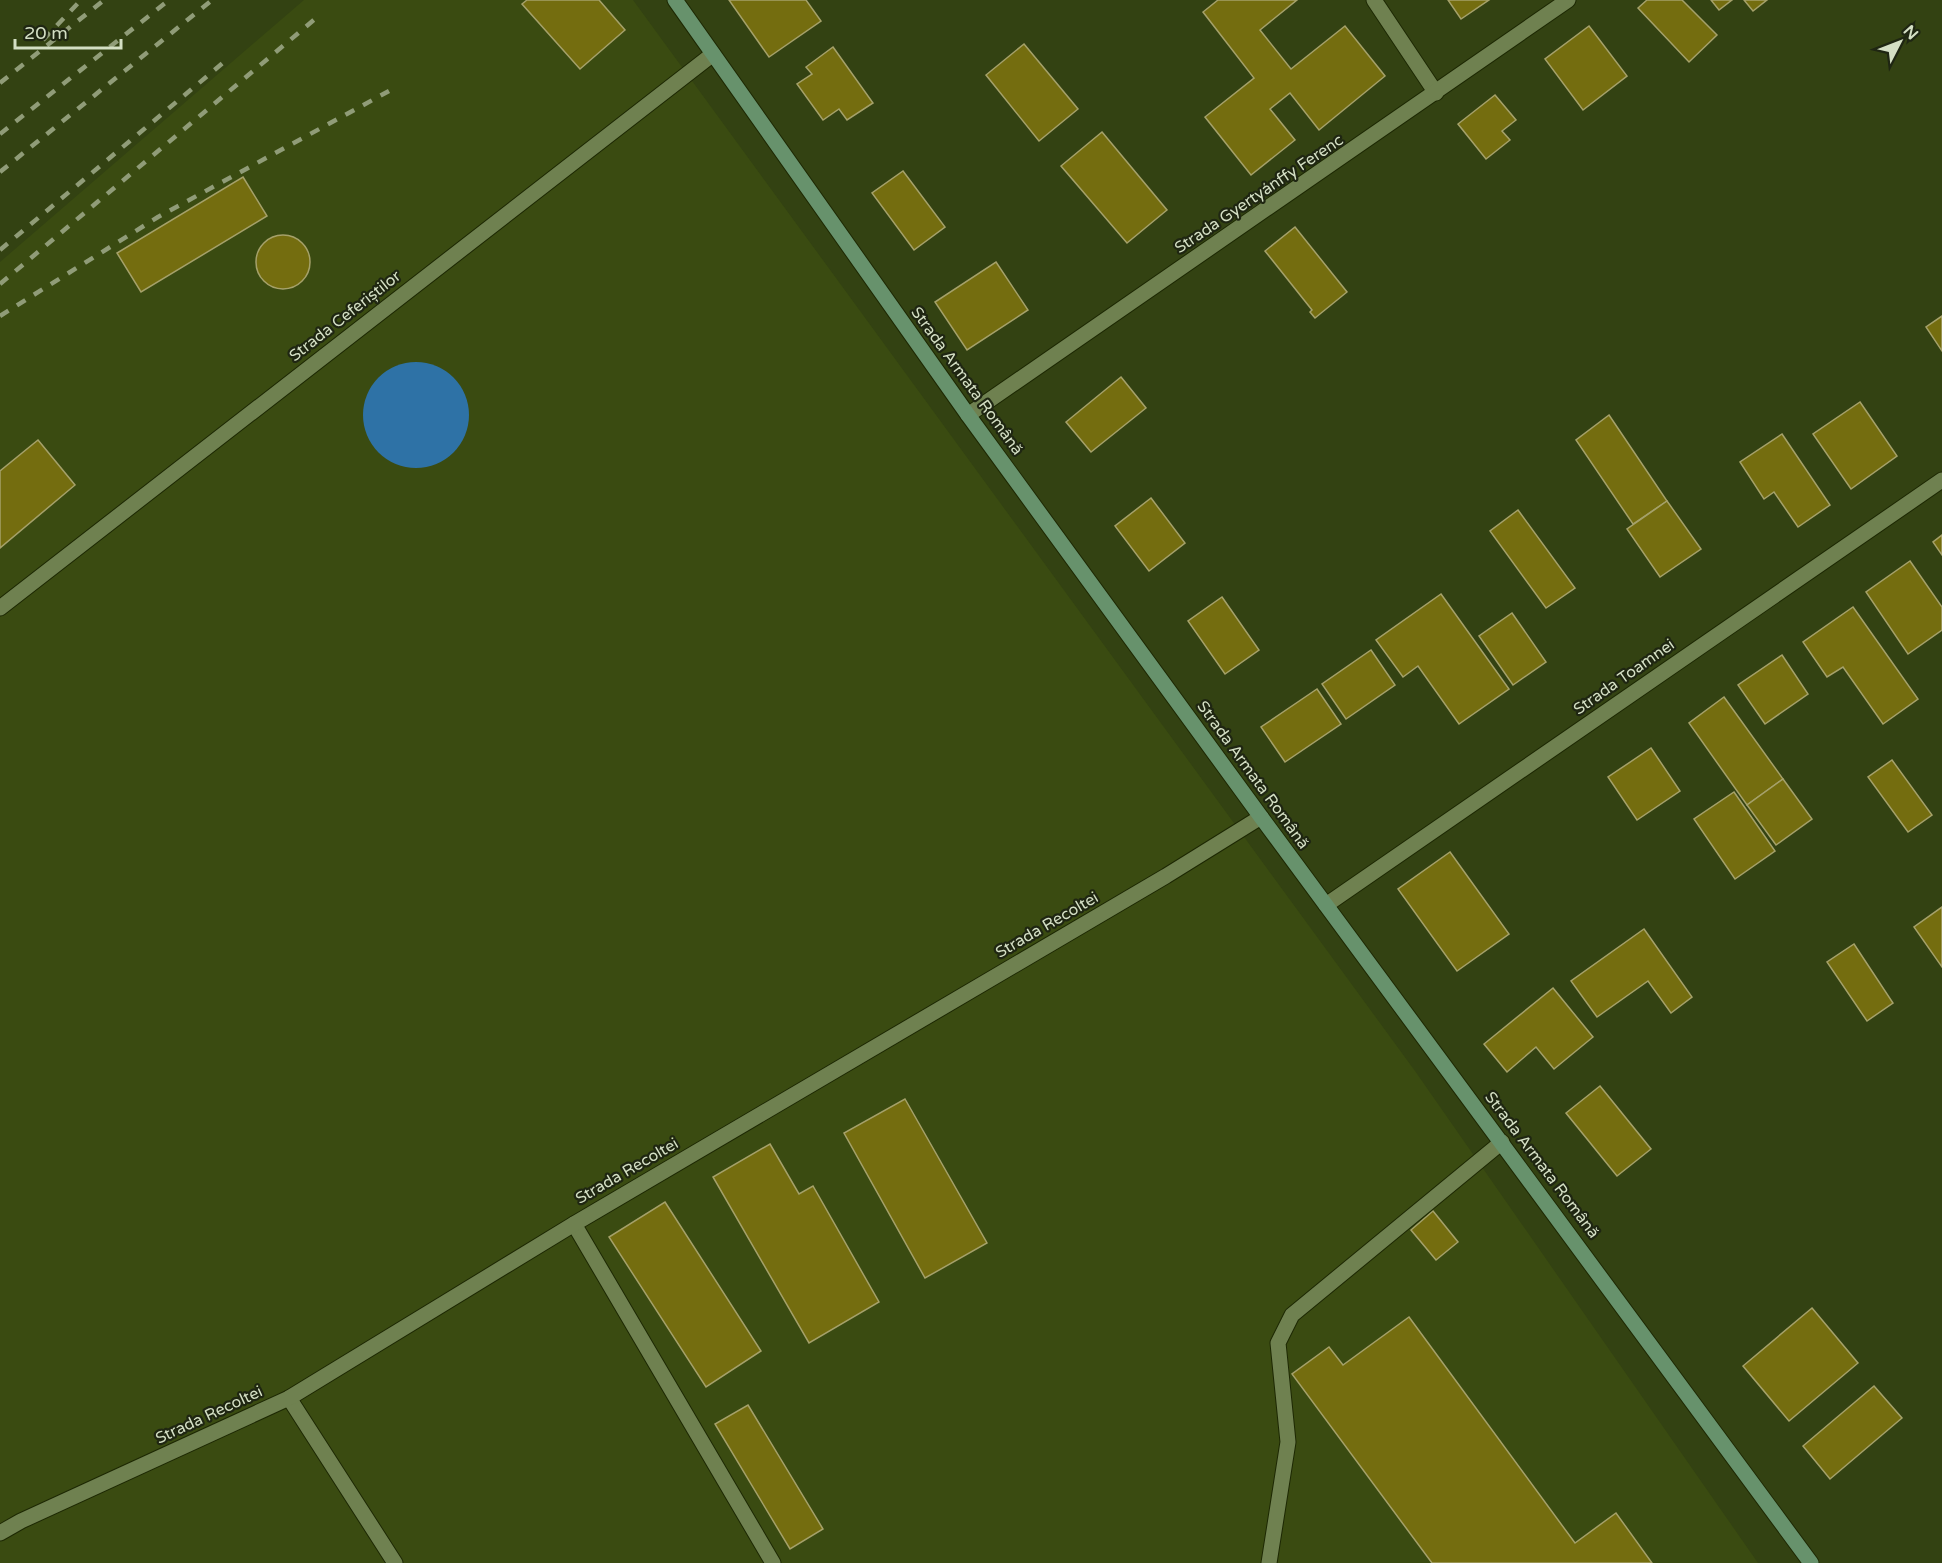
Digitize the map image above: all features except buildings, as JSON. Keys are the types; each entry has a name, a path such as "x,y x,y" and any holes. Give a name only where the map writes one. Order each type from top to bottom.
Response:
{"main road":[{"name":"Strada Armata Română","path":"675,0 968,415 1260,817 1811,1563"}],"street":[{"path":"1374,0 1436,93"},
{"name":"Strada Gyertyánffy Ferenc","path":"968,415 1568,0"},
{"name":"Strada Ceferiștilor","path":"0,608 713,54"},
{"name":"Strada Toamnei","path":"1326,905 1942,480"},
{"name":"Strada Recoltei","path":"0,1533 21,1521 289,1398 574,1224 1166,876 1260,817"},
{"path":"1269,1563 1288,1442 1278,1343 1292,1315 1502,1142"},
{"path":"574,1224 773,1563"},
{"path":"289,1398 395,1563"}],"shaded area":[{"path":"304,0 633,0 1415,1071 1758,1563 0,1563 0,262"}],"water":[{"path":"416,362 436,366 454,377 465,395 469,415 465,435 454,453 436,464 416,468 396,464 378,453 367,435 363,415 367,395 378,377 396,366"}],"railway":[{"path":"43,40 81,0"},
{"path":"0,83 104,0"},
{"path":"0,134 169,0"},
{"path":"0,172 212,0"},
{"path":"0,284 315,19"},
{"path":"0,250 224,62"},
{"path":"0,316 158,217 389,91"}]}
